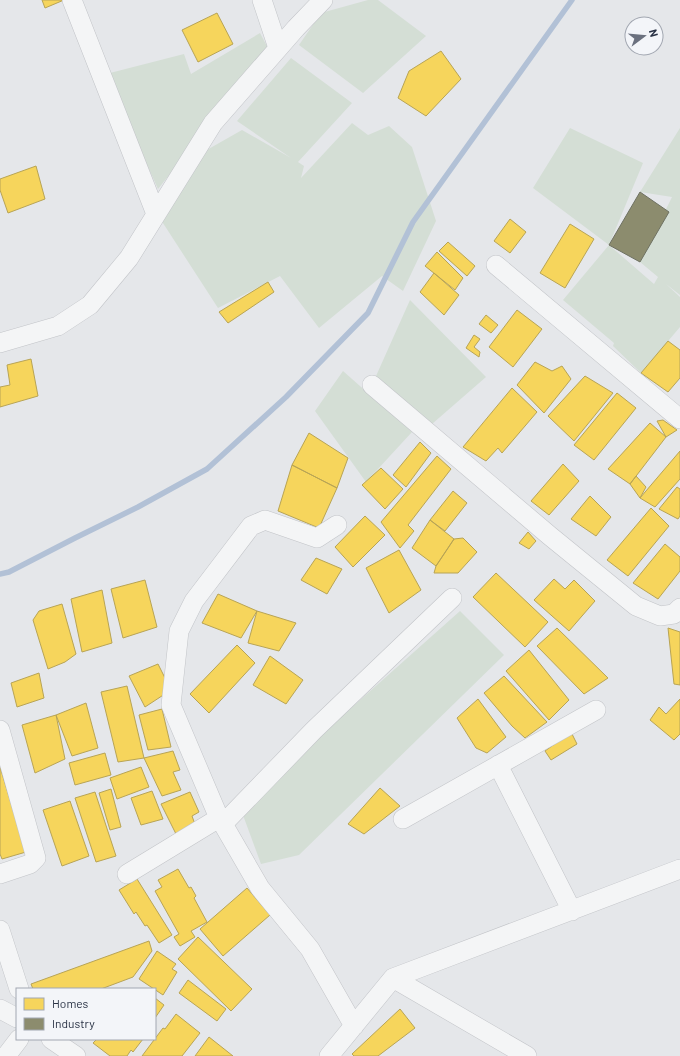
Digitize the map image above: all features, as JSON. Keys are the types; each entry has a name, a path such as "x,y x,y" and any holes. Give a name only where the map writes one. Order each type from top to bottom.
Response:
{"street":[{"path":"72,0 156,214"},
{"path":"262,0 278,48"},
{"path":"0,343 58,326 90,305 129,258 213,123 278,48 323,0"},
{"path":"496,265 680,419"},
{"path":"372,385 550,536 636,606 660,616 674,614 680,608"},
{"path":"337,525 317,538 265,520 251,526 194,601 179,631 171,705 221,821 260,888 310,949 354,1026"},
{"path":"126,874 221,821 452,598"},
{"path":"403,819 596,710"},
{"path":"0,730 36,858 30,864 0,874"},
{"path":"498,765 572,911"},
{"path":"329,1056 393,978 680,869"},
{"path":"0,930 19,988"},
{"path":"393,978 527,1056"},
{"path":"0,1009 16,1017"},
{"path":"6,1056 18,1040"},
{"path":"52,1040 76,1056"}],"shaded area":[{"path":"368,0 378,0 426,36 363,93 299,45 321,13"},
{"path":"260,33 269,50 158,189 106,74 184,54 191,74"},
{"path":"291,58 352,103 298,162 304,166 301,178 352,123 368,135 389,126 412,147 436,221 403,291 382,276 319,328 280,276 218,308 161,220 205,151 242,130 291,158 237,121"},
{"path":"570,128 643,163 609,245 533,188"},
{"path":"680,128 680,295 666,284 680,297 680,327 641,373 613,346 614,343 563,300 609,245 654,284 658,277 640,262 672,197 640,192"},
{"path":"410,300 486,377 432,424 372,385"},
{"path":"343,371 412,432 366,482 315,411"},
{"path":"460,611 504,655 299,855 261,864 240,807"}],"building: Homes":[{"path":"42,0 64,0 45,8"},
{"path":"217,13 233,44 198,62 182,30"},
{"path":"441,51 461,79 426,116 398,98 409,71"},
{"path":"36,166 45,199 8,213 0,190 0,179"},
{"path":"510,219 526,232 510,253 494,241"},
{"path":"570,224 594,239 565,288 540,273"},
{"path":"448,242 475,266 467,276 439,251"},
{"path":"437,252 463,278 455,290 425,266"},
{"path":"434,273 459,295 444,315 420,292"},
{"path":"268,282 274,292 228,323 219,312"},
{"path":"517,310 542,329 513,367 489,347"},
{"path":"486,315 498,325 491,333 479,324"},
{"path":"474,335 480,339 474,347 480,352 479,357 466,348"},
{"path":"668,341 680,350 680,378 668,392 641,373"},
{"path":"31,359 38,396 0,407 0,387 10,385 7,365"},
{"path":"535,362 552,371 562,366 571,379 544,413 517,385"},
{"path":"585,376 613,393 574,441 548,416"},
{"path":"512,388 537,412 502,453 498,448 486,461 463,447"},
{"path":"617,393 636,408 594,460 574,445"},
{"path":"663,420 677,430 666,437 657,421"},
{"path":"650,423 666,437 630,484 608,469"},
{"path":"309,433 348,458 337,488 292,465"},
{"path":"420,442 431,453 406,487 393,475"},
{"path":"680,451 680,479 655,507 640,498"},
{"path":"437,456 451,469 408,525 414,531 400,548 381,522"},
{"path":"563,464 579,481 549,515 531,501"},
{"path":"292,465 337,488 319,528 278,511"},
{"path":"381,468 403,489 385,509 362,485"},
{"path":"636,476 646,487 640,498 630,484"},
{"path":"677,487 680,489 680,516 678,519 659,509"},
{"path":"453,491 467,503 445,531 430,520"},
{"path":"590,496 611,517 596,536 571,519"},
{"path":"651,508 669,526 628,576 607,560"},
{"path":"365,516 385,535 353,567 335,547"},
{"path":"430,520 454,539 436,566 412,548"},
{"path":"528,532 536,541 529,549 519,543"},
{"path":"463,538 477,552 458,573 434,573 436,566 454,539"},
{"path":"665,544 680,557 680,571 658,599 633,583"},
{"path":"399,550 421,590 389,613 366,568"},
{"path":"316,558 342,569 327,594 301,580"},
{"path":"496,573 548,622 525,647 473,597"},
{"path":"554,579 565,589 574,580 595,601 569,631 534,600"},
{"path":"145,580 157,627 123,638 111,589"},
{"path":"102,590 112,643 82,652 71,599"},
{"path":"218,594 257,611 241,638 202,623"},
{"path":"62,604 76,654 65,662 48,669 33,620 39,611"},
{"path":"257,611 296,623 279,651 248,643"},
{"path":"557,628 608,678 584,694 537,646"},
{"path":"668,628 680,632 680,685 674,684"},
{"path":"237,645 255,663 209,713 190,694"},
{"path":"529,650 569,700 549,720 506,671"},
{"path":"270,656 303,680 286,704 253,685"},
{"path":"158,664 171,690 145,707 129,676"},
{"path":"39,673 44,698 17,707 11,683"},
{"path":"504,676 547,722 525,738 512,726 484,693"},
{"path":"127,686 144,758 118,762 101,692"},
{"path":"478,699 506,737 487,753 476,748 457,718"},
{"path":"680,699 680,734 674,740 650,720 659,707 666,714"},
{"path":"86,703 98,748 72,756 56,715"},
{"path":"162,709 171,747 148,750 139,715"},
{"path":"56,715 65,759 35,773 22,725"},
{"path":"571,732 577,744 551,760 545,751"},
{"path":"173,751 180,770 173,772 181,790 162,796 144,758"},
{"path":"105,753 111,775 75,785 69,763"},
{"path":"0,767 26,852 2,859 0,854"},
{"path":"141,767 149,787 117,799 110,778"},
{"path":"380,788 400,806 364,834 348,824"},
{"path":"111,789 121,827 110,830 99,793"},
{"path":"152,791 163,819 141,825 131,798"},
{"path":"95,792 116,856 96,862 75,798"},
{"path":"190,792 199,812 192,816 196,827 177,836 161,804"},
{"path":"70,801 89,856 62,866 43,810"},
{"path":"178,869 189,888 191,887 196,896 194,898 207,922 191,931 195,937 180,946 174,937 179,934 155,891 162,887 158,880"},
{"path":"137,879 172,935 159,943 136,912 134,914 119,890"},
{"path":"247,888 270,915 223,956 200,929"},
{"path":"198,937 252,989 231,1011 178,959"},
{"path":"149,941 152,951 133,977 104,988 33,988 31,984"},
{"path":"157,951 176,964 172,969 177,972 163,995 156,990 156,988 152,988 139,979"},
{"path":"188,980 226,1009 217,1021 179,993"},
{"path":"156,999 164,1005 156,1017"},
{"path":"400,1009 415,1028 378,1056 354,1056 352,1054"},
{"path":"176,1014 200,1033 182,1056 142,1056 154,1040 156,1040 156,1037 163,1028 165,1029"},
{"path":"209,1037 233,1056 195,1056"},
{"path":"96,1040 142,1040 133,1052 131,1050 127,1056 110,1056 93,1043"}],"building: Industry":[{"path":"640,192 669,212 640,262 609,245"}],"waterway":[{"path":"0,574 9,572 138,507 207,469 286,397 368,313 413,222 572,0"}]}
